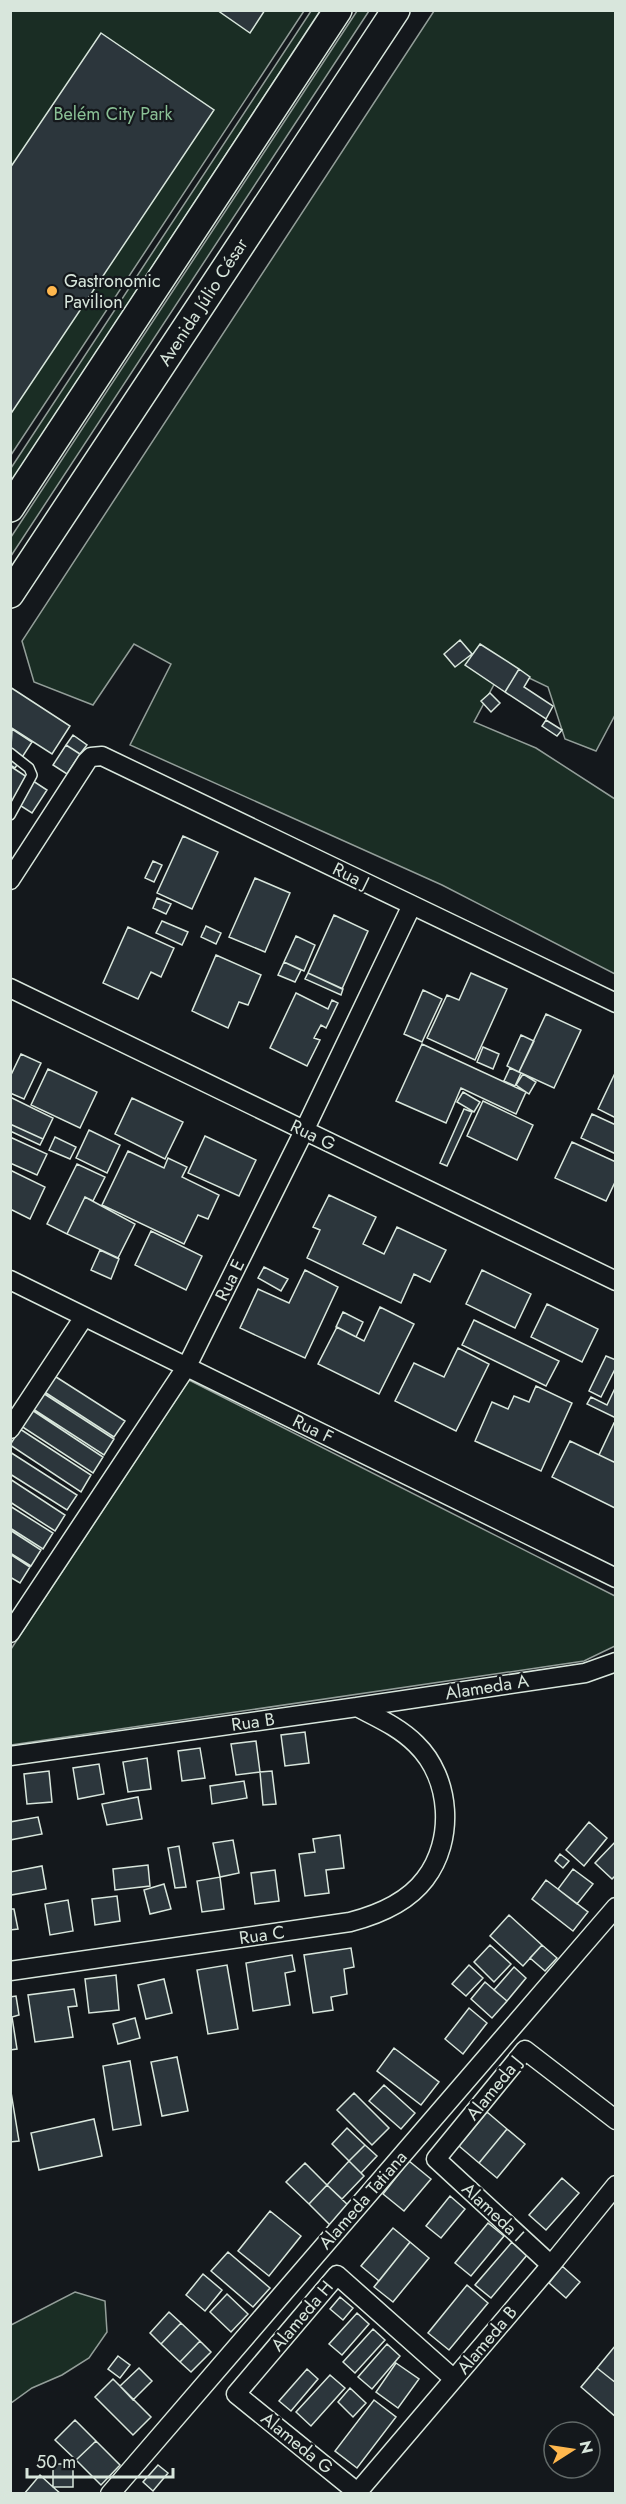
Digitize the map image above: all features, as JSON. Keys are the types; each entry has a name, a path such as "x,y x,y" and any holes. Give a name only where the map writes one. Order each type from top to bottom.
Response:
{"main road":[{"path":"10,508 338,10"},
{"name":"Avenida Júlio César","path":"10,594 396,10"}],"street":[{"name":"Rua J","path":"10,880 87,761 91,757 102,756 615,1003"},
{"name":"Rua E","path":"10,1633 187,1366 304,1131 412,905"},
{"name":"Rua G","path":"10,988 615,1281"},
{"name":"Rua F","path":"10,1280 615,1578"},
{"path":"10,1429 84,1317"},
{"name":"Alameda A","path":"357,1707 585,1672 615,1662"},
{"name":"Rua B","path":"10,1755 357,1707"},
{"name":"Rua C","path":"10,1971 350,1922 369,1917 407,1896 425,1880 436,1860 445,1830 445,1806 440,1780 430,1761 416,1744 393,1725 357,1707"},
{"name":"Alameda Tatiana","path":"110,2493 615,1907"},
{"name":"Alameda J","path":"436,2159 525,2050 615,2120"},
{"name":"Alameda I","path":"436,2159 551,2265"},
{"name":"Alameda B","path":"357,2493 551,2265 615,2185"},
{"name":"Alameda H","path":"236,2394 337,2275 454,2379"},
{"name":"Alameda G","path":"236,2394 357,2493"}],"lane":[{"path":"10,753 29,768 32,775 10,815"}],"green space":[{"name":"Belém City Park","path":"11,11 304,11 11,455"},
{"path":"311,11 320,11 11,482 11,468"},
{"path":"357,11 369,11 11,556 11,537"},
{"path":"434,11 615,11 615,715 596,751 565,739 548,687 504,666 474,722 536,748 615,799 615,974 442,885 130,745 171,664 134,644 93,705 34,682 22,641"},
{"path":"189,1380 615,1596 615,1646 584,1661 11,1745 11,1649"},
{"path":"75,2292 105,2301 107,2332 89,2358 62,2375 32,2388 11,2403 11,2325"}],"building":[{"path":"217,10 265,10 250,33"},
{"name":"Gastronomic Pavilion","path":"101,33 214,110 10,415 10,168"},
{"path":"460,640 472,654 455,667 444,654"},
{"path":"480,644 519,669 505,692 465,665"},
{"path":"519,669 530,677 524,687 553,706 546,719 505,692"},
{"path":"10,687 70,726 52,754 10,727"},
{"path":"490,693 500,703 491,712 481,701"},
{"path":"546,720 562,730 557,736 542,726"},
{"path":"12,729 32,742 15,768 10,765"},
{"path":"73,735 87,745 80,754 66,745"},
{"path":"66,745 80,754 67,774 53,765"},
{"path":"10,766 47,790 32,813 10,799"},
{"path":"183,836 218,852 192,909 157,893"},
{"path":"153,861 162,865 154,882 145,878"},
{"path":"255,878 290,893 265,952 229,937"},
{"path":"157,898 171,904 166,914 153,908"},
{"path":"334,915 368,931 342,989 308,973"},
{"path":"162,921 188,932 182,945 156,933"},
{"path":"206,926 221,933 216,944 201,937"},
{"path":"128,927 174,948 161,977 151,972 138,999 103,983"},
{"path":"296,936 315,945 304,971 284,962"},
{"path":"216,955 261,975 248,1005 239,1002 228,1028 192,1011"},
{"path":"284,962 301,970 295,982 278,975"},
{"path":"308,973 343,989 341,995 305,979"},
{"path":"471,973 507,989 475,1060 427,1038 447,995 459,1000"},
{"path":"423,990 442,999 422,1042 404,1034"},
{"path":"296,993 328,1009 332,1000 338,1003 326,1028 321,1025 314,1038 320,1040 307,1066 270,1048"},
{"path":"546,1014 581,1030 554,1088 519,1072"},
{"path":"521,1035 534,1041 519,1072 507,1066"},
{"path":"422,1044 526,1092 516,1114 461,1088 446,1123 396,1101"},
{"path":"483,1047 499,1054 493,1069 477,1062"},
{"path":"21,1054 41,1063 24,1099 10,1093 10,1077"},
{"path":"510,1068 521,1073 515,1086 504,1081"},
{"path":"48,1069 97,1092 80,1128 31,1105"},
{"path":"616,1071 616,1118 598,1109"},
{"path":"523,1074 536,1082 529,1094 516,1085"},
{"path":"463,1092 480,1102 474,1112 457,1102"},
{"path":"10,1097 53,1118 43,1139 10,1124"},
{"path":"132,1098 183,1122 165,1159 115,1134"},
{"path":"483,1101 533,1125 517,1160 467,1136"},
{"path":"464,1109 472,1112 447,1166 440,1163"},
{"path":"592,1114 616,1125 616,1154 581,1138"},
{"path":"10,1124 43,1139 40,1145 10,1131"},
{"path":"89,1130 120,1145 107,1173 76,1158"},
{"path":"205,1136 256,1160 239,1196 188,1173"},
{"path":"10,1137 47,1154 37,1175 10,1163"},
{"path":"55,1137 76,1147 70,1159 49,1150"},
{"path":"572,1142 616,1162 616,1180 606,1201 555,1178"},
{"path":"128,1151 164,1168 168,1158 187,1167 182,1177 219,1195 208,1219 198,1215 184,1244 102,1205"},
{"path":"77,1164 105,1177 93,1201 85,1197 67,1234 47,1224"},
{"path":"10,1170 45,1187 30,1219 10,1209"},
{"path":"329,1195 376,1217 363,1244 384,1254 397,1227 446,1250 430,1282 414,1274 401,1303 307,1258 320,1230 313,1227"},
{"path":"85,1197 135,1224 118,1258 67,1234"},
{"path":"151,1231 202,1256 186,1290 135,1265"},
{"path":"100,1250 119,1259 111,1279 91,1270"},
{"path":"264,1267 288,1279 281,1291 258,1278"},
{"path":"305,1270 338,1287 305,1358 240,1328 258,1289 289,1303"},
{"path":"482,1270 531,1294 515,1328 466,1304"},
{"path":"547,1304 598,1329 582,1362 531,1337"},
{"path":"380,1307 414,1324 379,1394 318,1364 337,1327 364,1341"},
{"path":"343,1312 363,1322 356,1337 336,1327"},
{"path":"474,1320 559,1361 546,1386 462,1345"},
{"path":"458,1348 489,1364 456,1431 395,1401 414,1363 444,1377"},
{"path":"606,1356 616,1360 616,1367 601,1397 589,1391"},
{"path":"53,1375 125,1421 114,1437 43,1391"},
{"path":"536,1386 572,1403 541,1471 475,1441 492,1402 508,1409 514,1396 529,1402"},
{"path":"616,1386 616,1418 587,1404 591,1397 607,1405"},
{"path":"43,1393 114,1439 104,1455 33,1409"},
{"path":"32,1410 103,1457 93,1473 21,1426"},
{"path":"614,1423 616,1424 616,1463 599,1455"},
{"path":"20,1429 91,1475 81,1492 10,1445"},
{"path":"570,1441 616,1463 615,1508 552,1477"},
{"path":"10,1452 77,1495 67,1510 10,1474"},
{"path":"10,1479 65,1515 55,1531 10,1502"},
{"path":"10,1506 53,1533 43,1549 10,1528"},
{"path":"10,1530 41,1550 31,1566 10,1553"},
{"path":"10,1554 30,1567 20,1583 10,1577"},
{"path":"305,1732 309,1763 285,1766 281,1735"},
{"path":"256,1741 260,1772 236,1775 231,1744"},
{"path":"200,1748 205,1778 182,1781 178,1751"},
{"path":"147,1758 151,1789 128,1792 123,1762"},
{"path":"99,1764 104,1794 78,1799 73,1768"},
{"path":"49,1771 52,1802 27,1804 24,1774"},
{"path":"272,1771 276,1804 263,1805 260,1772"},
{"path":"244,1781 247,1798 212,1804 210,1786"},
{"path":"138,1797 142,1819 107,1825 102,1804"},
{"path":"38,1817 42,1834 10,1840 10,1822"},
{"path":"589,1822 607,1838 584,1866 566,1850"},
{"path":"340,1835 344,1868 326,1870 329,1893 305,1896 299,1854 315,1852 313,1839"},
{"path":"233,1840 239,1873 220,1877 213,1843"},
{"path":"616,1841 616,1875 612,1879 595,1863"},
{"path":"179,1846 186,1887 175,1888 168,1848"},
{"path":"560,1854 569,1861 563,1868 555,1861"},
{"path":"148,1865 150,1886 115,1890 113,1869"},
{"path":"42,1866 46,1889 11,1895 10,1872"},
{"path":"573,1869 593,1884 577,1904 558,1889"},
{"path":"275,1870 279,1901 255,1904 251,1873"},
{"path":"220,1877 224,1909 202,1912 197,1881"},
{"path":"546,1880 588,1912 573,1931 532,1899"},
{"path":"164,1884 171,1909 150,1914 144,1890"},
{"path":"117,1896 120,1921 95,1925 92,1899"},
{"path":"68,1900 73,1931 50,1935 45,1904"},
{"path":"10,1909 14,1909 18,1929 10,1930"},
{"path":"509,1915 542,1945 523,1966 490,1936"},
{"path":"490,1945 511,1964 494,1982 474,1962"},
{"path":"542,1945 557,1958 545,1971 530,1958"},
{"path":"351,1948 354,1967 344,1969 347,1994 331,1997 333,2010 313,2013 304,1955"},
{"path":"292,1955 295,1971 285,1973 290,2005 253,2011 246,1963"},
{"path":"227,1965 238,2029 208,2034 197,1970"},
{"path":"469,1965 483,1978 466,1996 452,1984"},
{"path":"514,1967 526,1978 507,2001 494,1990"},
{"path":"116,1975 119,2010 89,2013 85,1979"},
{"path":"164,1979 172,2013 146,2019 138,1985"},
{"path":"485,1982 507,2001 492,2018 471,1999"},
{"path":"74,1989 77,2006 68,2007 73,2037 35,2042 28,1995"},
{"path":"16,1996 19,2015 12,2017 17,2049 10,2050 10,1997"},
{"path":"469,2008 487,2023 463,2054 445,2039"},
{"path":"135,2018 140,2038 118,2044 113,2024"},
{"path":"394,2048 439,2082 421,2105 377,2071"},
{"path":"177,2057 188,2111 162,2116 151,2062"},
{"path":"130,2061 141,2125 113,2130 103,2066"},
{"path":"384,2085 415,2113 401,2129 369,2101"},
{"path":"10,2086 19,2141 10,2142"},
{"path":"354,2093 389,2128 372,2145 337,2110"},
{"path":"487,2112 507,2129 479,2163 459,2146"},
{"path":"94,2119 102,2156 39,2170 31,2133"},
{"path":"347,2128 365,2145 349,2161 332,2144"},
{"path":"507,2129 525,2144 497,2178 479,2163"},
{"path":"365,2145 377,2156 361,2173 349,2161"},
{"path":"349,2161 364,2176 342,2199 327,2185"},
{"path":"409,2161 431,2179 404,2211 383,2194"},
{"path":"305,2163 327,2185 309,2204 286,2182"},
{"path":"562,2178 579,2193 546,2230 529,2215"},
{"path":"327,2185 349,2206 330,2225 309,2204"},
{"path":"450,2196 465,2209 441,2238 426,2226"},
{"path":"270,2211 301,2236 269,2276 238,2251"},
{"path":"488,2223 504,2236 471,2276 455,2263"},
{"path":"393,2228 410,2242 379,2281 361,2266"},
{"path":"410,2242 429,2258 393,2302 374,2287"},
{"path":"512,2242 527,2255 491,2298 475,2285"},
{"path":"228,2252 270,2288 253,2307 211,2271"},
{"path":"562,2266 580,2282 566,2298 549,2283"},
{"path":"203,2274 222,2290 205,2311 186,2295"},
{"path":"467,2285 488,2303 449,2350 428,2333"},
{"path":"227,2294 248,2314 231,2332 210,2312"},
{"path":"340,2297 353,2308 343,2320 330,2309"},
{"path":"169,2312 181,2323 161,2344 150,2333"},
{"path":"357,2313 369,2324 342,2355 329,2344"},
{"path":"181,2323 200,2341 180,2362 161,2344"},
{"path":"373,2329 385,2340 355,2373 343,2362"},
{"path":"200,2341 211,2352 191,2372 180,2362"},
{"path":"387,2344 400,2356 372,2389 358,2377"},
{"path":"616,2347 616,2383 597,2368"},
{"path":"118,2356 130,2365 120,2378 108,2369"},
{"path":"396,2363 419,2379 398,2408 376,2392"},
{"path":"139,2368 152,2381 133,2400 120,2386"},
{"path":"597,2368 616,2383 616,2417 581,2387"},
{"path":"307,2369 318,2379 291,2411 279,2401"},
{"path":"330,2375 345,2388 311,2426 296,2412"},
{"path":"113,2379 151,2417 133,2435 95,2397"},
{"path":"350,2388 366,2403 353,2417 338,2402"},
{"path":"374,2400 396,2417 357,2468 335,2451"},
{"path":"75,2420 96,2441 76,2460 55,2440"},
{"path":"96,2441 120,2465 101,2485 76,2460"},
{"path":"53,2464 73,2464 73,2487 53,2487"},
{"path":"158,2465 168,2473 153,2491 143,2482"},
{"path":"40,2475 53,2487 61,2494 24,2494"}],"place":[{"name":"Gastronomic Pavilion","path":"52,291"}]}
